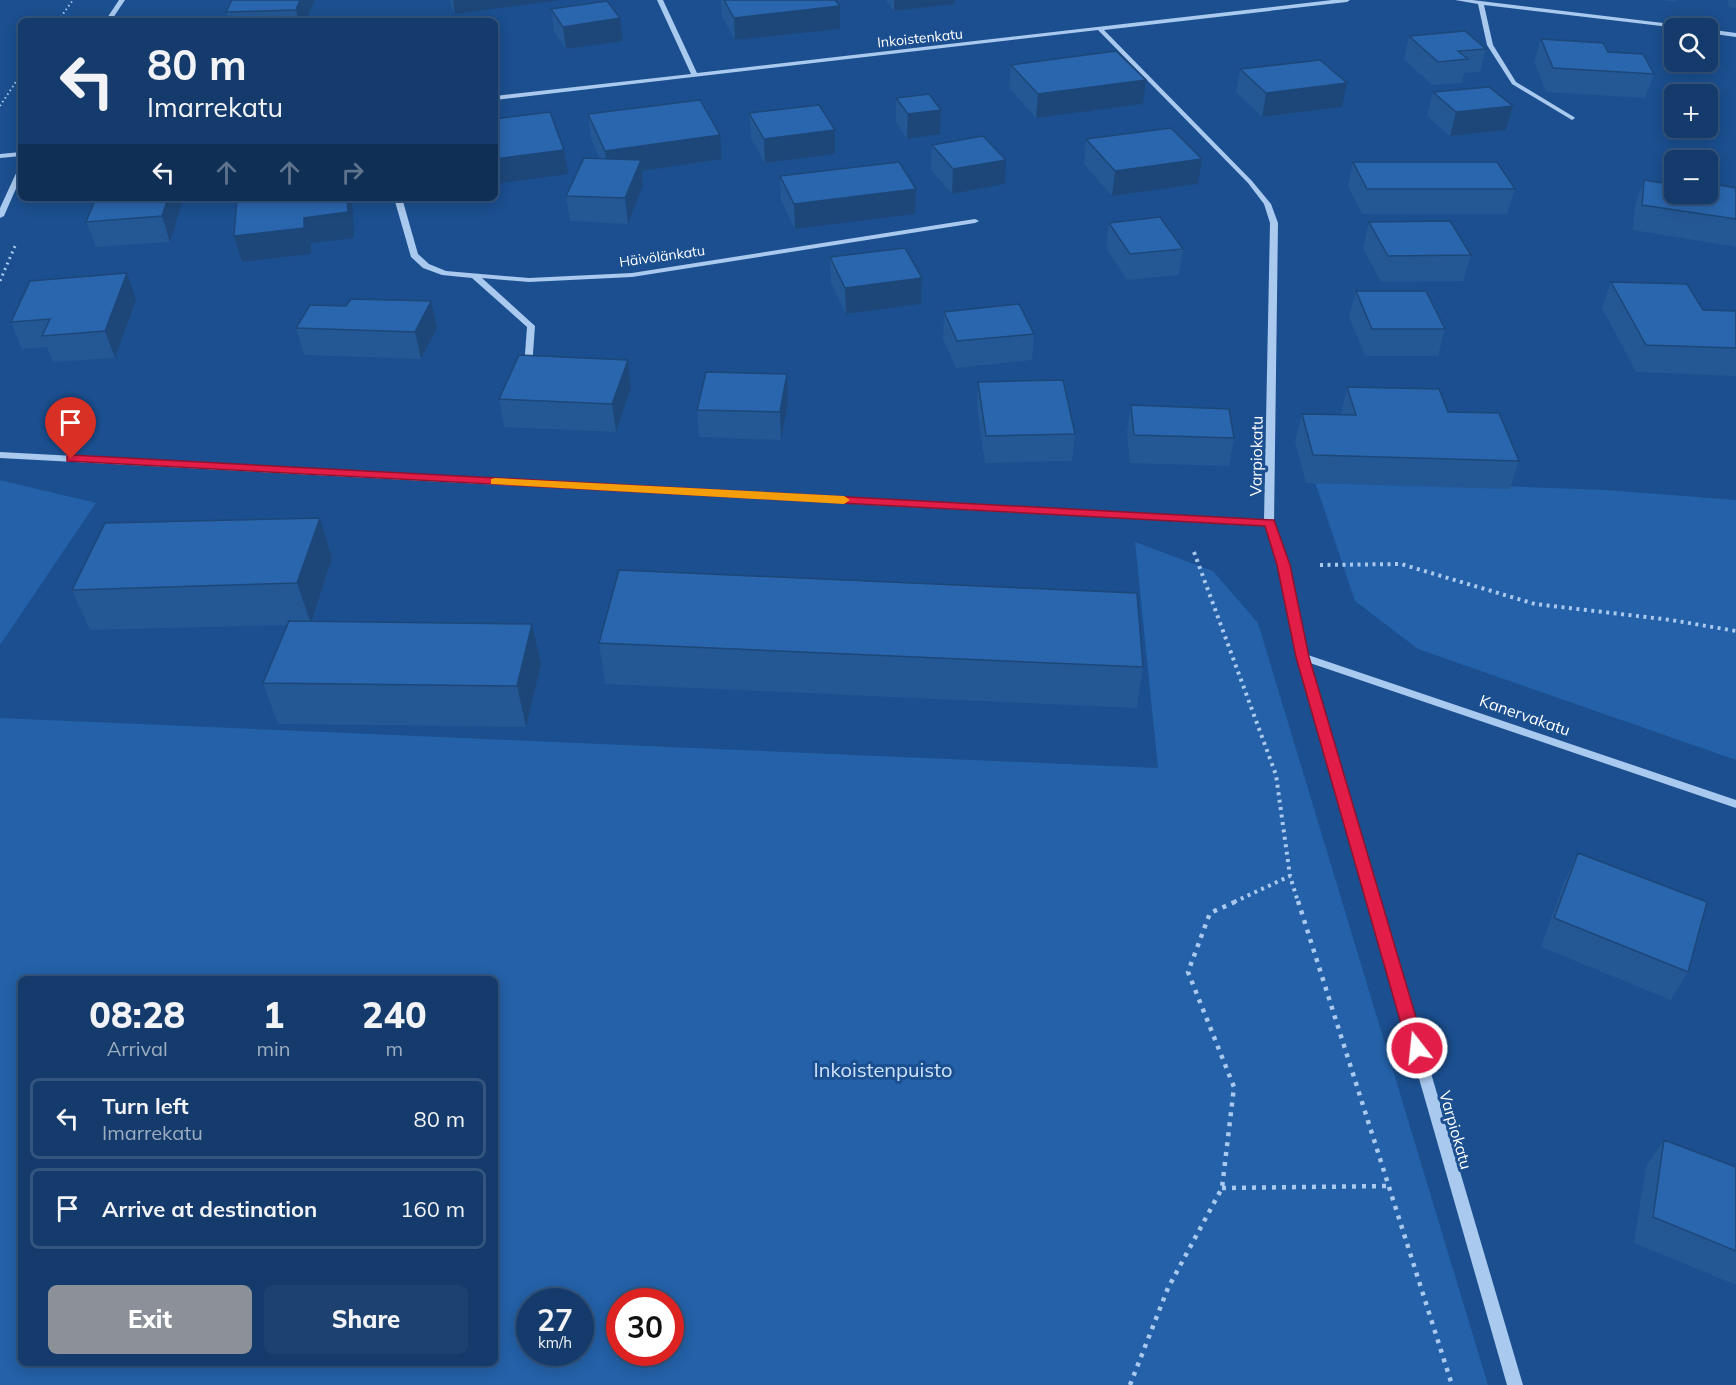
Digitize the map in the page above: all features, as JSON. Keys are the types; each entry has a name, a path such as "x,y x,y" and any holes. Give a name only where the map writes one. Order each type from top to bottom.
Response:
{"street":[{"path":"110,18 122,0"},
{"path":"660,0 695,75"},
{"name":"Inkoistenkatu","path":"498,98 1347,0"},
{"path":"1458,0 1664,25"},
{"path":"1481,3 1490,45 1514,83 1572,118"},
{"name":"Varpiokatu","path":"1100,29 1250,182 1267,204 1274,223 1269,523 1284,565 1303,657 1515,1385"},
{"path":"1718,32 1736,34"},
{"path":"0,156 18,154"},
{"path":"0,216 18,176"},
{"name":"Häivölänkatu","path":"399,201 414,255 426,266 445,273 529,280 632,275 975,221"},
{"path":"474,276 531,326 528,367"},
{"path":"0,455 1269,523"},
{"name":"Kanervakatu","path":"1303,657 1736,804"}],"path":[{"path":"60,18 73,0"},
{"path":"0,106 18,79"},
{"path":"1181,518 1276,775 1290,876 1452,1385"},
{"path":"1284,565 1401,564 1535,604 1671,620 1736,631"},
{"path":"1130,1385 1168,1288 1222,1188 1234,1087 1188,972 1210,913 1290,876"},
{"path":"1222,1188 1389,1186"}],"green space":[{"path":"1314,479 1606,490 1736,500 1736,760 1418,649 1355,601"},
{"path":"0,480 96,503 0,645"},
{"name":"Inkoistenpuisto","path":"1135,542 1213,571 1258,623 1488,1385 0,1385 0,718 1158,768"}],"building":[{"path":"232,0 300,0 296,10 226,12"},
{"path":"724,0 835,0 840,6 734,18"},
{"path":"607,1 620,18 563,27 551,9"},
{"path":"1465,31 1486,49 1458,51 1468,59 1438,62 1409,36"},
{"path":"1541,39 1603,43 1608,52 1643,54 1654,74 1553,68"},
{"path":"1116,51 1146,80 1038,94 1011,65"},
{"path":"1320,60 1347,83 1266,93 1240,69"},
{"path":"1489,87 1513,106 1456,112 1433,92"},
{"path":"929,94 941,110 908,114 896,98"},
{"path":"700,100 720,135 605,151 588,114"},
{"path":"819,105 835,130 764,139 749,113"},
{"path":"550,112 564,150 498,159 498,119"},
{"path":"1171,128 1202,159 1115,171 1086,139"},
{"path":"983,136 1006,160 953,169 932,145"},
{"path":"584,158 641,160 625,198 566,196"},
{"path":"899,162 916,189 794,204 780,176"},
{"path":"1353,162 1497,162 1515,189 1367,189"},
{"path":"1644,180 1664,183 1664,204 1718,204 1718,185 1736,188 1736,219 1642,205"},
{"path":"95,201 167,201 162,216 86,222"},
{"path":"237,201 347,201 348,212 304,218 304,228 234,236"},
{"path":"1160,217 1183,249 1130,254 1109,223"},
{"path":"1450,221 1471,255 1388,256 1369,222"},
{"path":"905,248 922,278 845,288 830,257"},
{"path":"127,273 105,331 42,336 50,319 11,322 30,281"},
{"path":"1611,282 1687,284 1703,310 1736,311 1736,348 1646,345"},
{"path":"1356,291 1426,291 1445,329 1372,329"},
{"path":"351,299 431,301 415,332 296,328 310,305 346,306"},
{"path":"1019,304 1034,334 957,341 944,312"},
{"path":"519,355 628,360 612,404 499,399"},
{"path":"706,372 787,374 780,412 697,410"},
{"path":"1063,380 1075,434 986,436 978,382"},
{"path":"1347,387 1439,389 1448,412 1499,413 1519,461 1313,455 1302,414 1356,415"},
{"path":"1131,405 1229,409 1234,438 1134,435"},
{"path":"320,518 297,583 72,590 105,523"},
{"path":"619,570 1137,593 1143,667 599,643"},
{"path":"289,621 532,624 517,686 263,683"},
{"path":"1578,853 1707,902 1688,972 1554,918"},
{"path":"1664,1140 1736,1167 1736,1251 1653,1217"}],"slow traffic":[{"path":"495,481 844,500"}],"route":[{"path":"71,459 1269,523 1284,565 1303,657 1417,1048"}]}
